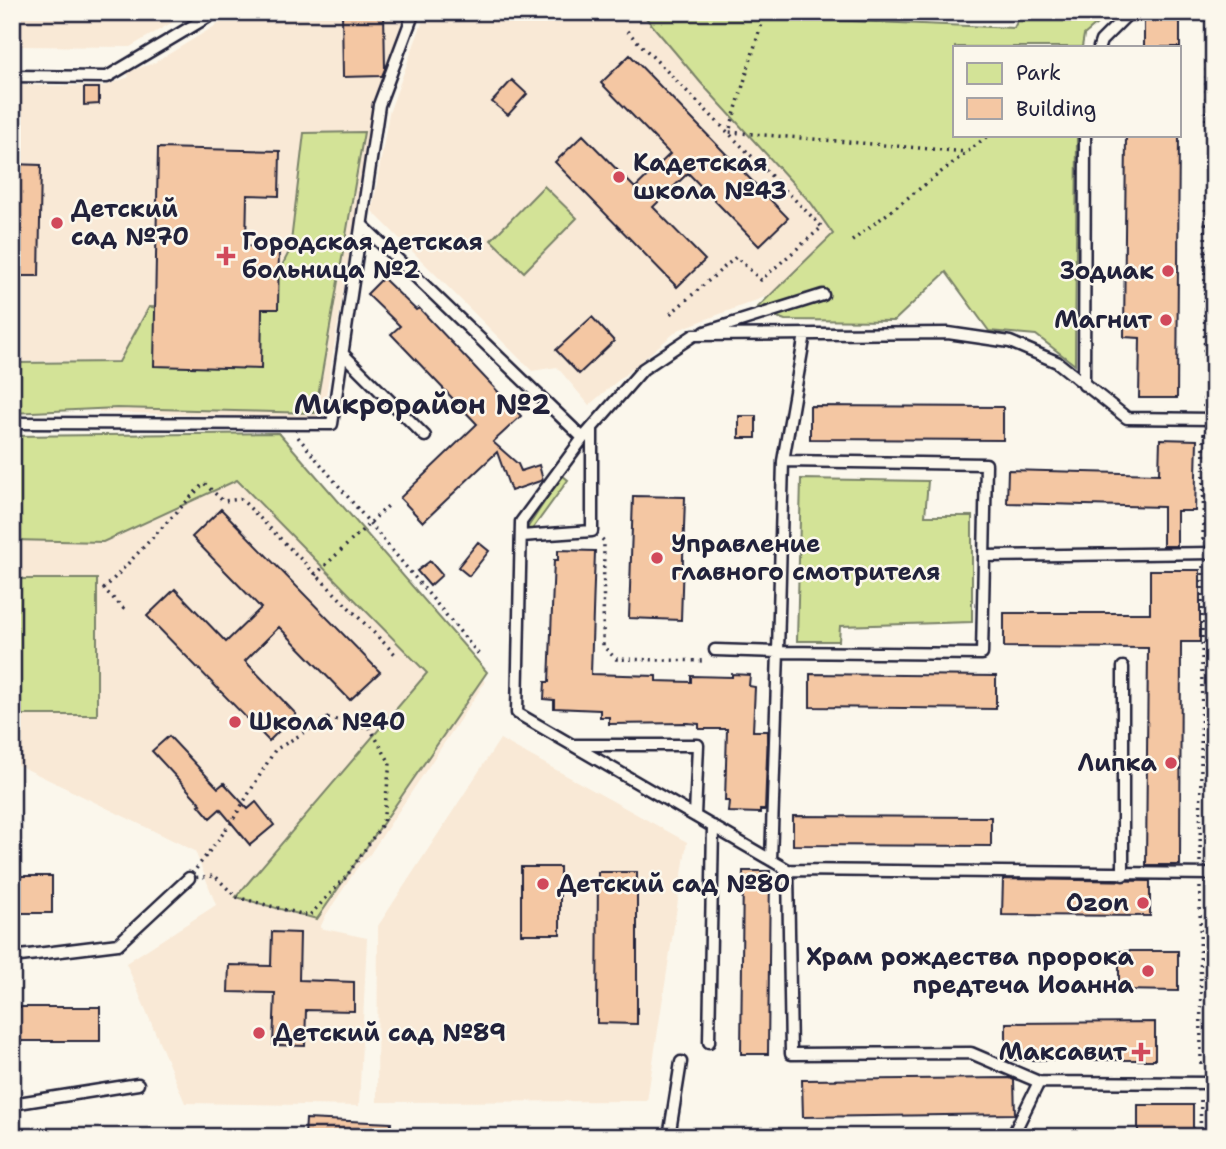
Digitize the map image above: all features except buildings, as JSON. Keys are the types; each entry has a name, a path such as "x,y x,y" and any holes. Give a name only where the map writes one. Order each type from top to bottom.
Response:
{"lane":[{"path":"12,76 107,76 216,12"},
{"path":"12,423 332,424 379,105 414,12"},
{"path":"1099,46 1101,41 1130,12"},
{"path":"1084,385 1085,136"},
{"path":"362,225 583,438"},
{"path":"822,295 694,335 643,369 583,438 521,522 517,713 788,870 1214,874"},
{"path":"694,335 948,333 1010,342 1057,362 1127,418 1209,419"},
{"path":"771,860 783,461 805,334"},
{"path":"343,354 425,436"},
{"path":"521,536 592,531 592,428"},
{"path":"715,650 982,653 986,464 783,461"},
{"path":"984,556 1208,553"},
{"path":"1123,667 1123,875"},
{"path":"572,745 698,745 695,816"},
{"path":"709,1042 713,826"},
{"path":"788,870 791,1054 971,1053 1039,1082 1214,1083"},
{"path":"12,957 118,943 189,878"},
{"path":"669,1137 681,1062"},
{"path":"1012,1137 1039,1082"},
{"path":"12,1104 138,1084"}],"path":[{"path":"729,132 765,12"},
{"path":"1200,1137 1200,874 1209,419 1208,12"},
{"path":"627,31 822,227 761,280 736,257 669,315"},
{"path":"729,132 967,152"},
{"path":"852,241 988,136"},
{"path":"288,424 481,657"},
{"path":"124,609 104,589 204,483 223,501 241,499 396,655"},
{"path":"315,575 390,504"},
{"path":"592,531 604,541 603,646 616,659 710,661"},
{"path":"328,718 370,728 390,763 383,823 346,877 309,916 236,897 215,876 189,878 231,823 275,750 328,718"}],"shaded area":[{"path":"12,12 190,12 130,47 12,46"},
{"name":"Городская детская больница №2","path":"238,12 405,12 372,111 377,118 367,150 322,419 99,412 101,362 12,361 12,85 104,86 129,77 127,72 154,63"},
{"name":"Кадетская школа №43","path":"426,12 765,12 806,83 870,257 678,330 589,405 557,367 532,371 372,211 389,113"},
{"name":"Школа №40","path":"12,441 290,445 485,682 368,857 359,865 320,928 367,938 359,1106 185,1103 126,963 216,905 195,851 12,762"},
{"name":"Детский сад №80","path":"500,739 687,842 647,1101 377,1102 378,926"}],"green space":[{"path":"641,12 1014,28 1022,12 1111,12 1084,35 1082,46 953,46 953,136 1077,136 1075,365 1036,335 989,331 946,272 894,321 785,320 756,309 833,234 811,203 701,83"},
{"path":"364,132 315,413 117,408 12,413 12,363 119,362 149,307 259,311 290,250 304,133"},
{"path":"544,186 577,218 524,272 491,240"},
{"path":"279,433 487,672 317,919 236,897 427,673 237,480 103,542 12,540 12,436"},
{"path":"562,475 568,480 531,531 526,530"},
{"path":"801,479 928,481 925,516 972,516 972,622 840,626 839,641 797,641"},
{"path":"13,579 97,579 97,715 13,715"}],"place":[{"name":"Кадетская школа №43","path":"619,177"},
{"name":"Детский сад №70","path":"57,223"},
{"name":"Городская детская больница №2","path":"226,256"},
{"name":"Зодиак","path":"1168,271"},
{"name":"Магнит","path":"1166,320"},
{"name":"Управление главного смотрителя","path":"657,558"},
{"name":"Школа №40","path":"235,722"},
{"name":"Липка","path":"1171,763"},
{"name":"Детский сад №80","path":"543,884"},
{"name":"Ozon","path":"1143,903"},
{"name":"Храм рождества пророка предтеча Иоанна","path":"1148,971"},
{"name":"Детский сад №89","path":"259,1033"},
{"name":"Максавит","path":"1141,1052"}],"district":[{"name":"Микрорайон №2","path":"422,404"}]}
